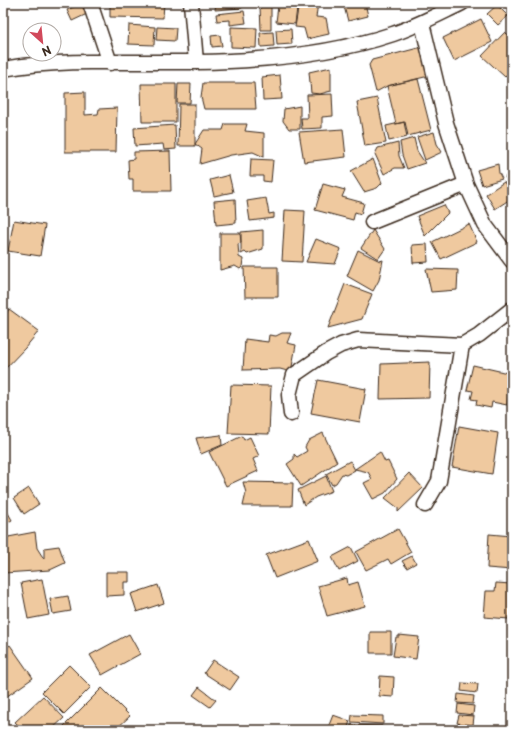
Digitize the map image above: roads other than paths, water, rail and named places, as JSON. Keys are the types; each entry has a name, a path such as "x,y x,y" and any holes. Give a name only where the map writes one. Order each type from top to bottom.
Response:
{"street":[{"path":"90,3 110,63"},
{"path":"191,3 196,62"},
{"path":"3,69 68,64 196,62 263,59 320,52 356,45 422,23 462,3"},
{"path":"422,23 446,122 466,184 485,225 512,261"},
{"path":"372,222 466,184"},
{"path":"291,414 289,395 294,376 326,353 341,345 358,340 462,345 479,335 512,308"},
{"path":"425,505 439,481 462,345"}]}
